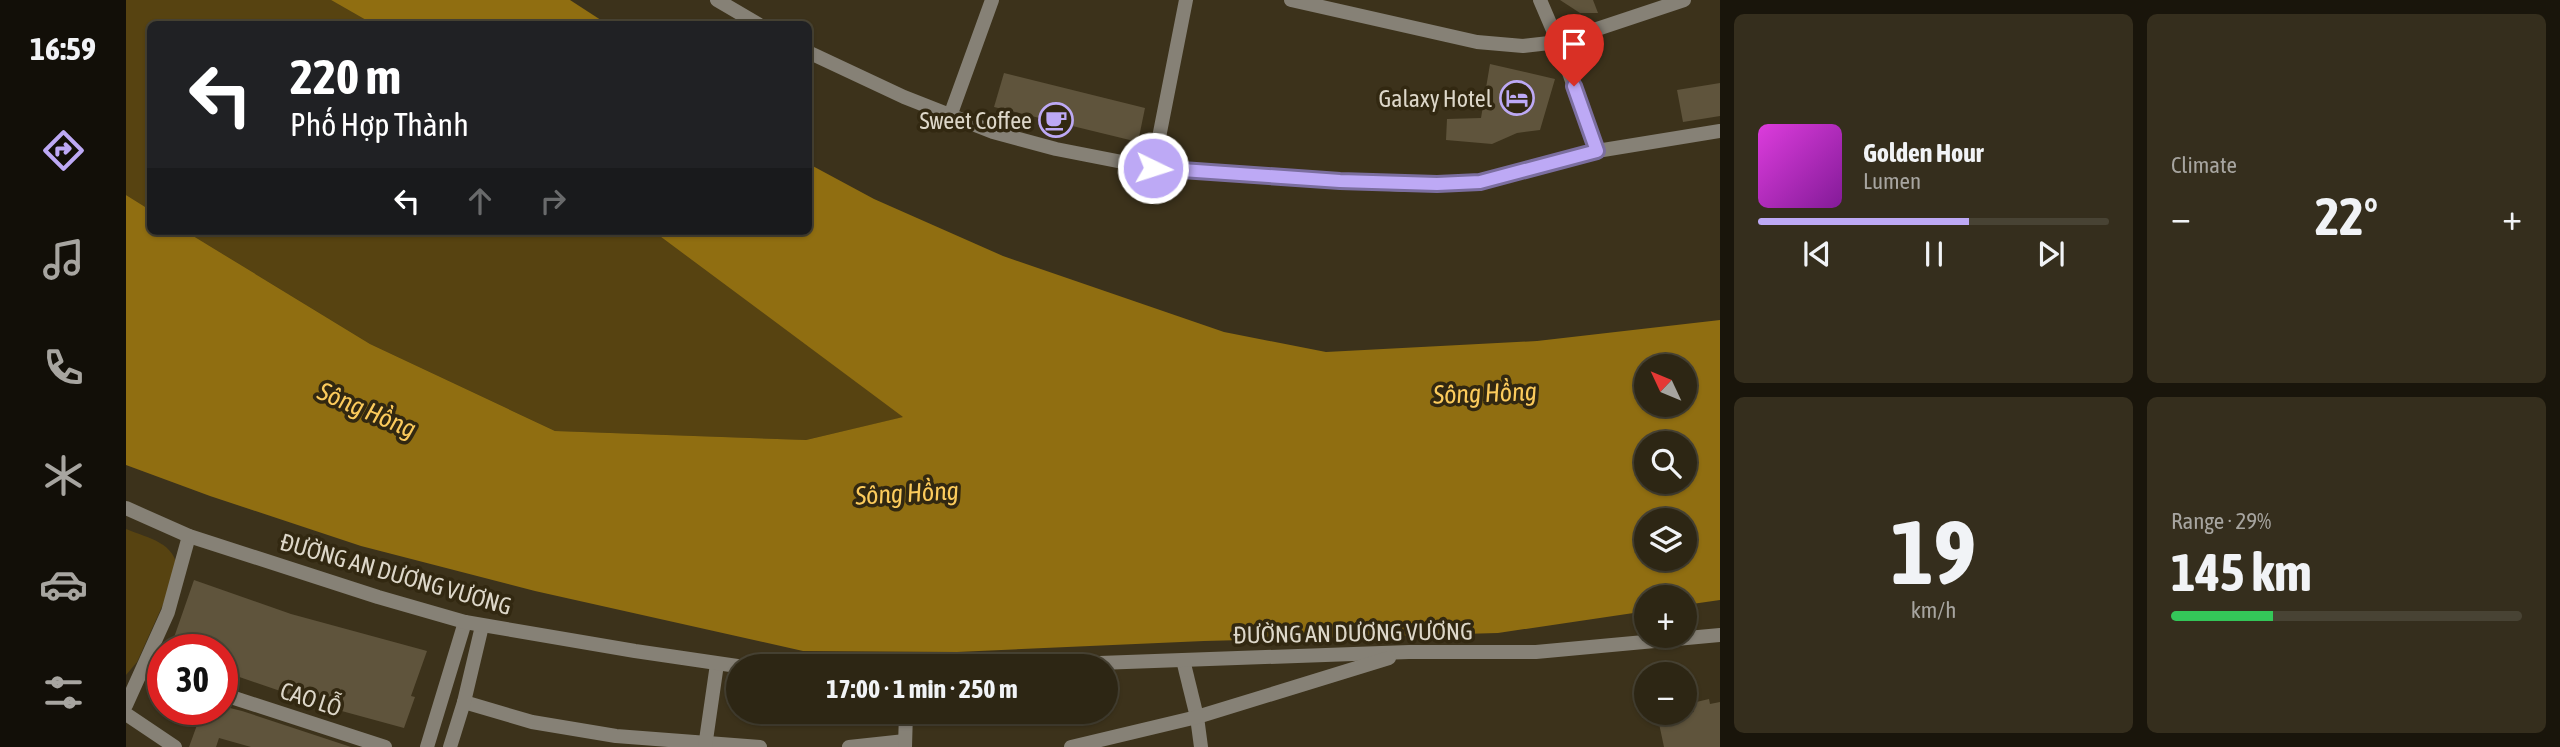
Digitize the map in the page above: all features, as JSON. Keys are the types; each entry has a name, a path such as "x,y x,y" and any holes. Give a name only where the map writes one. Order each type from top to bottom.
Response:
{"street":[{"path":"717,0 753,21"},
{"path":"950,116 992,0"},
{"path":"1153,168 1186,0"},
{"path":"1291,0 1488,44 1523,46 1558,42 1660,4 1684,0"},
{"path":"1540,0 1597,151"},
{"path":"812,54 950,116 993,132 1056,149 1153,168 1340,181 1437,184 1480,182 1597,151 1720,131"},
{"name":"ĐƯỜNG AN DƯƠNG VƯƠNG","path":"126,508 189,536 465,622 726,665"},
{"path":"126,705 169,612 189,536"},
{"path":"427,747 465,622"},
{"path":"450,747 482,626"},
{"name":"ĐƯỜNG AN DƯƠNG VƯƠNG","path":"1118,662 1409,652 1536,652 1720,635"},
{"path":"1070,747 1197,717 1409,652"},
{"path":"1183,660 1197,717 1201,747"},
{"path":"705,744 717,664"},
{"name":"CAO LỖ","path":"238,699 385,747"},
{"path":"464,702 532,722 616,736 760,747"},
{"path":"126,713 175,747"},
{"path":"849,747 905,744 906,724"}],"shaded area":[{"path":"126,0 331,0 368,21 147,21 147,208 126,195"},
{"path":"192,235 658,235 904,417 806,440 555,431 370,344"},
{"path":"126,529 167,548 176,561 178,571 150,634 147,634 137,662 126,675"}],"water":[{"path":"331,0 570,0 602,21 368,21"},
{"name":"Sông Hồng","path":"812,166 874,199 1003,256 1224,332 1326,352 1537,341 1720,320 1720,600 1697,603 1697,585 1634,585 1634,613 1498,633 1204,641 957,652 803,651 535,591 361,546 126,465 126,195 147,208 147,235 192,235 370,344 555,431 806,440 903,417 658,235 812,235"}],"building":[{"path":"1560,0 1593,0 1598,13 1580,13"},
{"name":"Galaxy Hotel","path":"1490,64 1555,79 1540,130 1517,133 1492,144 1446,140 1447,119 1481,118"},
{"path":"1004,73 1145,108 1138,142 994,107"},
{"path":"1720,83 1720,116 1683,122 1677,90"},
{"path":"194,580 291,614 427,651 411,696 415,697 404,728 327,707 238,676 238,634 175,634"},
{"path":"1709,699 1710,704 1720,702 1720,747 1664,747 1659,725 1697,725 1697,702"},
{"path":"238,710 351,747 251,747 219,738 216,747 189,747 197,725 238,725"}],"place":[{"name":"Galaxy Hotel","path":"1517,98"},
{"name":"Sweet Coffee","path":"1056,120"}],"route":[{"path":"1153,168 1405,185 1480,182 1597,151 1574,86"}]}
